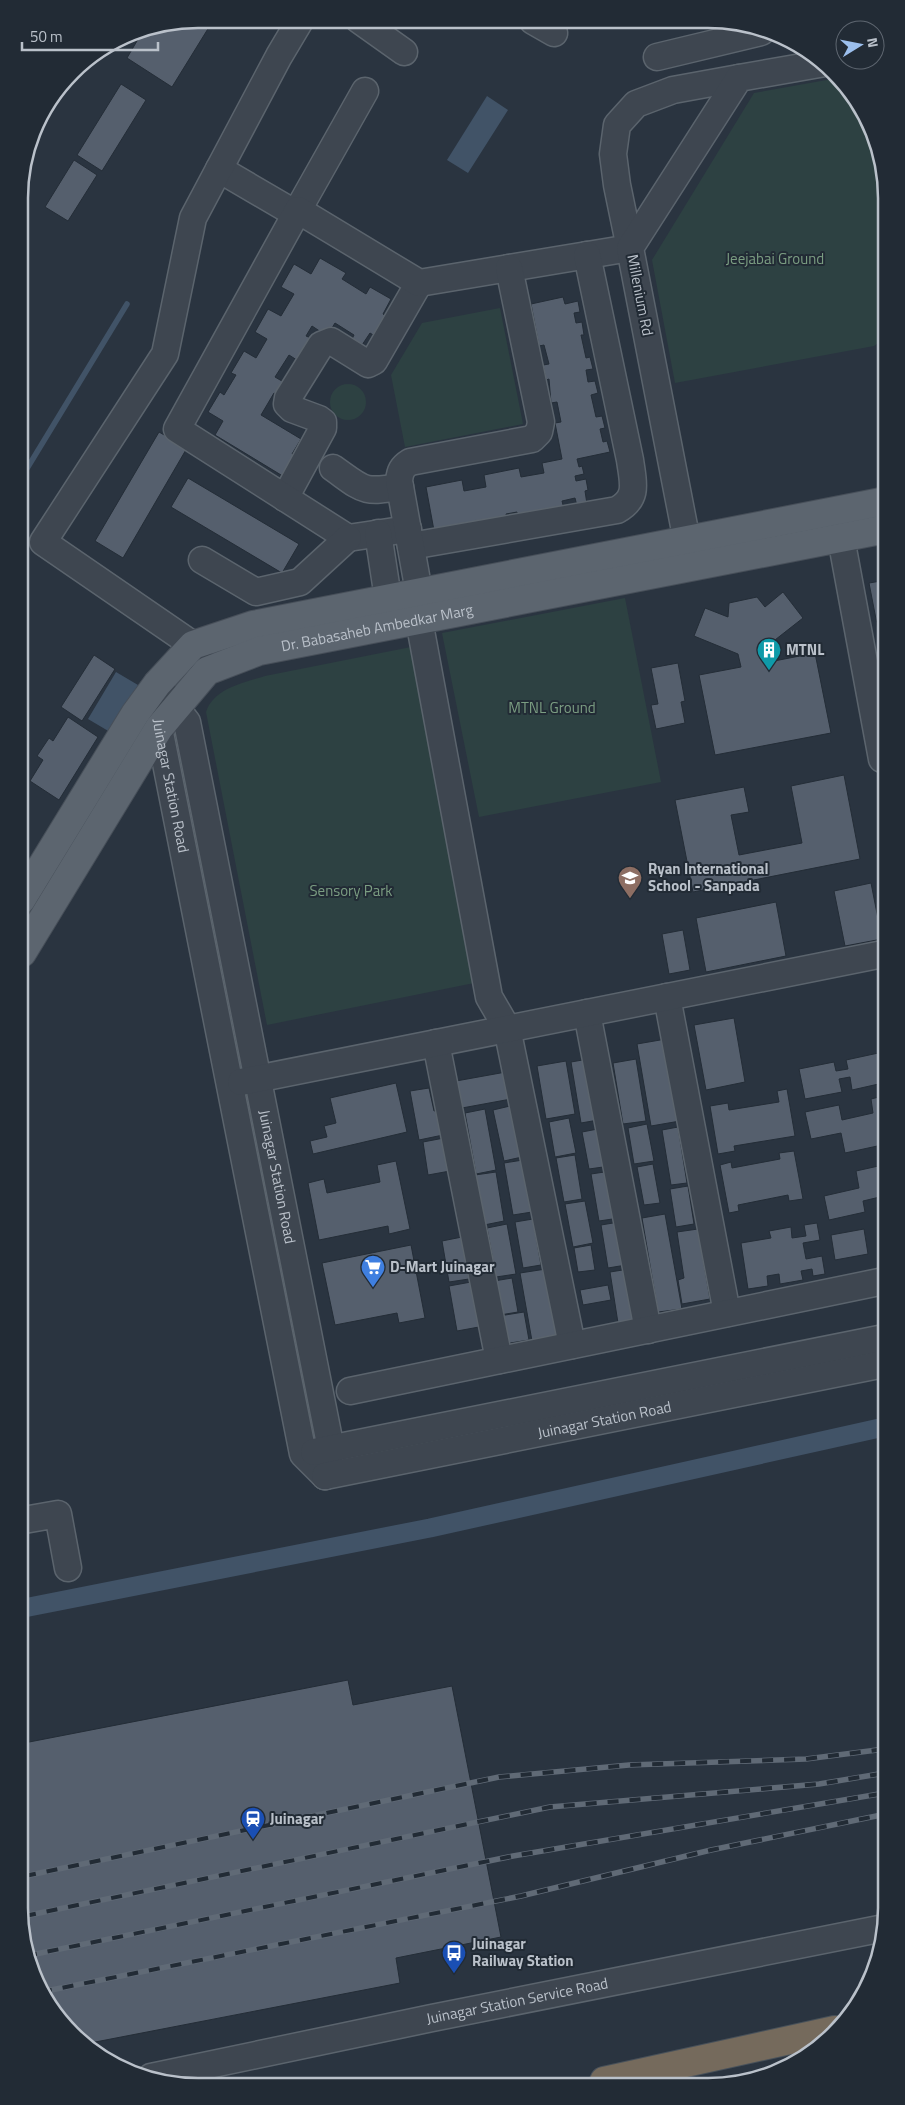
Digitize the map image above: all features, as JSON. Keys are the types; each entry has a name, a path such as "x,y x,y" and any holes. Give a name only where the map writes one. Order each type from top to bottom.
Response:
{"highway":[{"path":"618,2078 823,2032"}],"main road":[{"name":"Dr. Babasaheb Ambedkar Marg","path":"28,890 136,714 157,684 193,645 253,625 878,503"},
{"name":"Dr. Babasaheb Ambedkar Marg","path":"28,943 167,718 207,671 259,651 878,531"}],"street":[{"path":"207,671 193,645 42,542 165,354 193,218 296,28"},
{"path":"370,28 404,52"},
{"path":"657,57 743,32"},
{"path":"746,77 748,33"},
{"path":"219,170 297,212 419,283 630,248 617,186 613,154 617,125 636,104 673,90 814,65"},
{"name":"Millenium Rd","path":"692,567 630,248 746,77"},
{"path":"348,538 177,429 365,91"},
{"path":"202,560 256,592 300,582 348,538 378,533 409,538 617,510 626,505 632,497 633,481 630,460 587,255"},
{"path":"419,592 400,487 400,471 410,462 532,438 540,432 541,422 509,268"},
{"path":"285,498 323,428 323,422 292,409 287,404 288,398 321,345 331,342 368,364 374,362 419,283"},
{"path":"333,468 366,490 373,491 400,487"},
{"path":"378,533 388,598"},
{"path":"841,538 878,732"},
{"path":"418,620 489,997 507,1028 572,1345"},
{"name":"Juinagar Station Road","path":"157,684 167,718 230,1084 303,1454 877,1339"},
{"name":"Juinagar Station Road","path":"167,718 186,722 331,1448 326,1476 877,1365"},
{"path":"230,1084 878,955"},
{"path":"667,997 727,1313"},
{"path":"587,1014 648,1330"},
{"path":"436,1044 499,1360"},
{"path":"350,1392 877,1282"},
{"path":"303,1454 326,1476"},
{"path":"28,1519 58,1514 68,1568"},
{"name":"Juinagar Station Service Road","path":"165,2074 432,2018 876,1930"}],"green space":[{"name":"Jeejabai Ground","path":"830,79 855,113 865,132 872,154 878,198 878,343 874,346 675,383 652,260 754,93"},
{"path":"500,308 523,424 405,447 391,375 422,323"},
{"path":"348,384 360,390 366,402 360,414 348,420 336,414 330,402 336,390"},
{"name":"MTNL Ground","path":"625,598 661,782 479,817 442,633"},
{"name":"Sensory Park","path":"411,647 479,982 267,1025 206,712 210,704 222,692 248,681"}],"water":[{"path":"487,96 508,110 468,173 447,160"},
{"path":"116,672 138,685 110,732 88,719"}],"building":[{"path":"186,28 208,28 172,87 127,58 139,38 164,31"},
{"path":"121,84 146,100 102,171 77,155"},
{"path":"74,160 97,175 68,221 45,207"},
{"path":"320,258 346,273 342,279 366,294 370,287 391,299 383,314 389,318 378,338 370,333 362,345 352,339 354,335 335,323 327,336 312,326 306,336 313,339 300,362 289,355 275,377 287,384 280,396 274,393 261,415 301,439 292,454 298,458 286,478 215,435 223,421 208,412 220,392 224,395 236,375 231,373 244,351 256,358 267,339 255,332 268,309 281,316 294,294 281,287 294,264 311,274"},
{"path":"563,297 565,304 578,301 580,312 574,313 576,323 582,322 584,335 581,335 586,358 590,357 593,369 586,370 588,382 595,381 598,393 591,395 596,417 602,416 605,428 600,429 603,442 607,441 610,452 577,459 579,467 582,466 584,474 575,476 576,481 586,479 588,490 585,491 587,504 577,506 575,498 562,501 564,509 518,519 517,512 506,514 507,521 435,536 426,487 462,480 464,491 486,487 484,475 519,468 521,477 544,473 542,463 562,459 555,423 561,422 557,402 551,403 549,379 546,380 543,365 549,364 544,345 539,346 531,304"},
{"path":"159,432 187,448 123,558 95,541"},
{"path":"188,478 299,544 282,573 171,507"},
{"path":"878,582 878,628 869,583"},
{"name":"MTNL","path":"783,592 803,618 766,647 769,662 815,653 831,733 715,755 699,675 741,667 738,654 694,636 705,608 728,617 729,603 757,597 765,607"},
{"path":"94,655 115,669 82,721 61,707"},
{"path":"678,663 685,701 681,702 685,723 656,729 651,705 658,704 651,668"},
{"path":"68,717 98,737 59,800 30,781 43,760 37,756 49,738 53,741"},
{"path":"844,775 860,859 693,892 675,800 744,787 749,812 731,815 739,855 802,843 791,786"},
{"path":"871,883 878,917 878,940 845,946 834,891"},
{"path":"776,902 786,956 706,972 696,918"},
{"path":"683,930 690,970 669,974 662,934"},
{"path":"734,1018 745,1082 706,1090 694,1025"},
{"path":"666,1039 680,1121 651,1126 637,1044"},
{"path":"878,1053 877,1084 852,1090 850,1077 839,1079 842,1092 805,1099 799,1069 834,1062 836,1071 848,1069 846,1060"},
{"path":"594,1058 604,1119 581,1123 571,1062"},
{"path":"636,1059 646,1121 623,1124 613,1063"},
{"path":"566,1061 575,1114 546,1119 537,1066"},
{"path":"506,1072 511,1099 462,1108 456,1081"},
{"path":"396,1083 407,1132 313,1154 310,1141 327,1137 324,1126 336,1123 330,1098"},
{"path":"429,1088 434,1111 439,1110 443,1135 419,1140 410,1091"},
{"path":"787,1089 795,1136 734,1146 735,1151 718,1154 710,1106 728,1103 729,1110 779,1102 777,1091"},
{"path":"877,1097 877,1146 845,1153 841,1133 811,1139 805,1112 839,1105 842,1120 873,1113 871,1099"},
{"path":"510,1106 522,1157 504,1161 493,1110"},
{"path":"485,1109 496,1170 476,1174 465,1113"},
{"path":"569,1118 576,1153 555,1157 549,1122"},
{"path":"647,1124 654,1161 634,1164 628,1128"},
{"path":"678,1127 687,1183 671,1185 662,1130"},
{"path":"603,1128 610,1166 589,1169 582,1132"},
{"path":"444,1138 450,1171 428,1175 423,1142"},
{"path":"794,1151 803,1199 789,1201 788,1195 738,1205 739,1211 729,1213 720,1165 731,1162 732,1168 780,1159 779,1153"},
{"path":"575,1155 582,1199 564,1202 556,1158"},
{"path":"523,1160 532,1212 513,1215 504,1163"},
{"path":"396,1161 410,1229 389,1234 388,1226 319,1240 308,1183 324,1179 327,1193 380,1182 377,1165"},
{"path":"653,1164 660,1203 644,1205 637,1167"},
{"path":"877,1166 877,1198 863,1201 865,1212 829,1220 824,1196 859,1188 856,1171"},
{"path":"611,1171 619,1218 599,1221 591,1174"},
{"path":"496,1172 504,1221 484,1225 475,1175"},
{"path":"688,1186 694,1224 676,1227 670,1189"},
{"path":"585,1201 593,1243 573,1247 565,1204"},
{"path":"665,1214 682,1309 658,1312 642,1218"},
{"path":"533,1219 541,1265 523,1268 515,1222"},
{"path":"619,1222 626,1265 608,1268 601,1225"},
{"path":"817,1223 820,1240 803,1243 806,1259 822,1256 825,1274 813,1276 812,1269 801,1271 803,1280 780,1284 779,1274 767,1276 768,1286 748,1289 741,1243 771,1238 769,1231 791,1227 792,1238 806,1236 804,1225"},
{"path":"507,1224 516,1274 496,1277 487,1228"},
{"path":"698,1229 710,1299 682,1304 678,1280 684,1278 677,1232"},
{"path":"864,1229 868,1254 835,1260 831,1235"},
{"path":"462,1237 469,1279 449,1282 442,1241"},
{"name":"D-Mart Juinagar","path":"411,1245 425,1318 399,1323 397,1313 335,1325 322,1263"},
{"path":"591,1245 595,1270 578,1272 574,1248"},
{"path":"546,1269 558,1336 532,1341 520,1273"},
{"path":"629,1269 638,1319 618,1323 610,1272"},
{"path":"512,1278 518,1312 500,1315 494,1281"},
{"path":"471,1282 479,1327 457,1331 449,1286"},
{"path":"608,1285 611,1300 583,1305 580,1290"},
{"path":"524,1312 529,1340 504,1344 499,1316"},
{"name":"Juinagar","path":"348,1680 353,1705 452,1686 501,1937 396,1958 400,1983 94,2042 77,2028 50,1992 40,1973 33,1951 29,1930 28,1908 28,1742"}],"waterway":[{"path":"28,467 127,304"},
{"path":"28,1607 430,1528 877,1428"}],"railway":[{"path":"28,1875 499,1777 629,1765 806,1759 877,1750"},
{"path":"28,1915 550,1807 819,1784 877,1774"},
{"path":"34,1954 513,1856 877,1794"},
{"path":"49,1990 521,1896 711,1850 877,1816"}],"place":[{"name":"MTNL","path":"769,671"},
{"name":"Ryan International School - Sanpada","path":"630,899"},
{"name":"D-Mart Juinagar","path":"373,1288"},
{"name":"Juinagar","path":"253,1840"},
{"name":"Juinagar Railway Station","path":"454,1974"}]}
